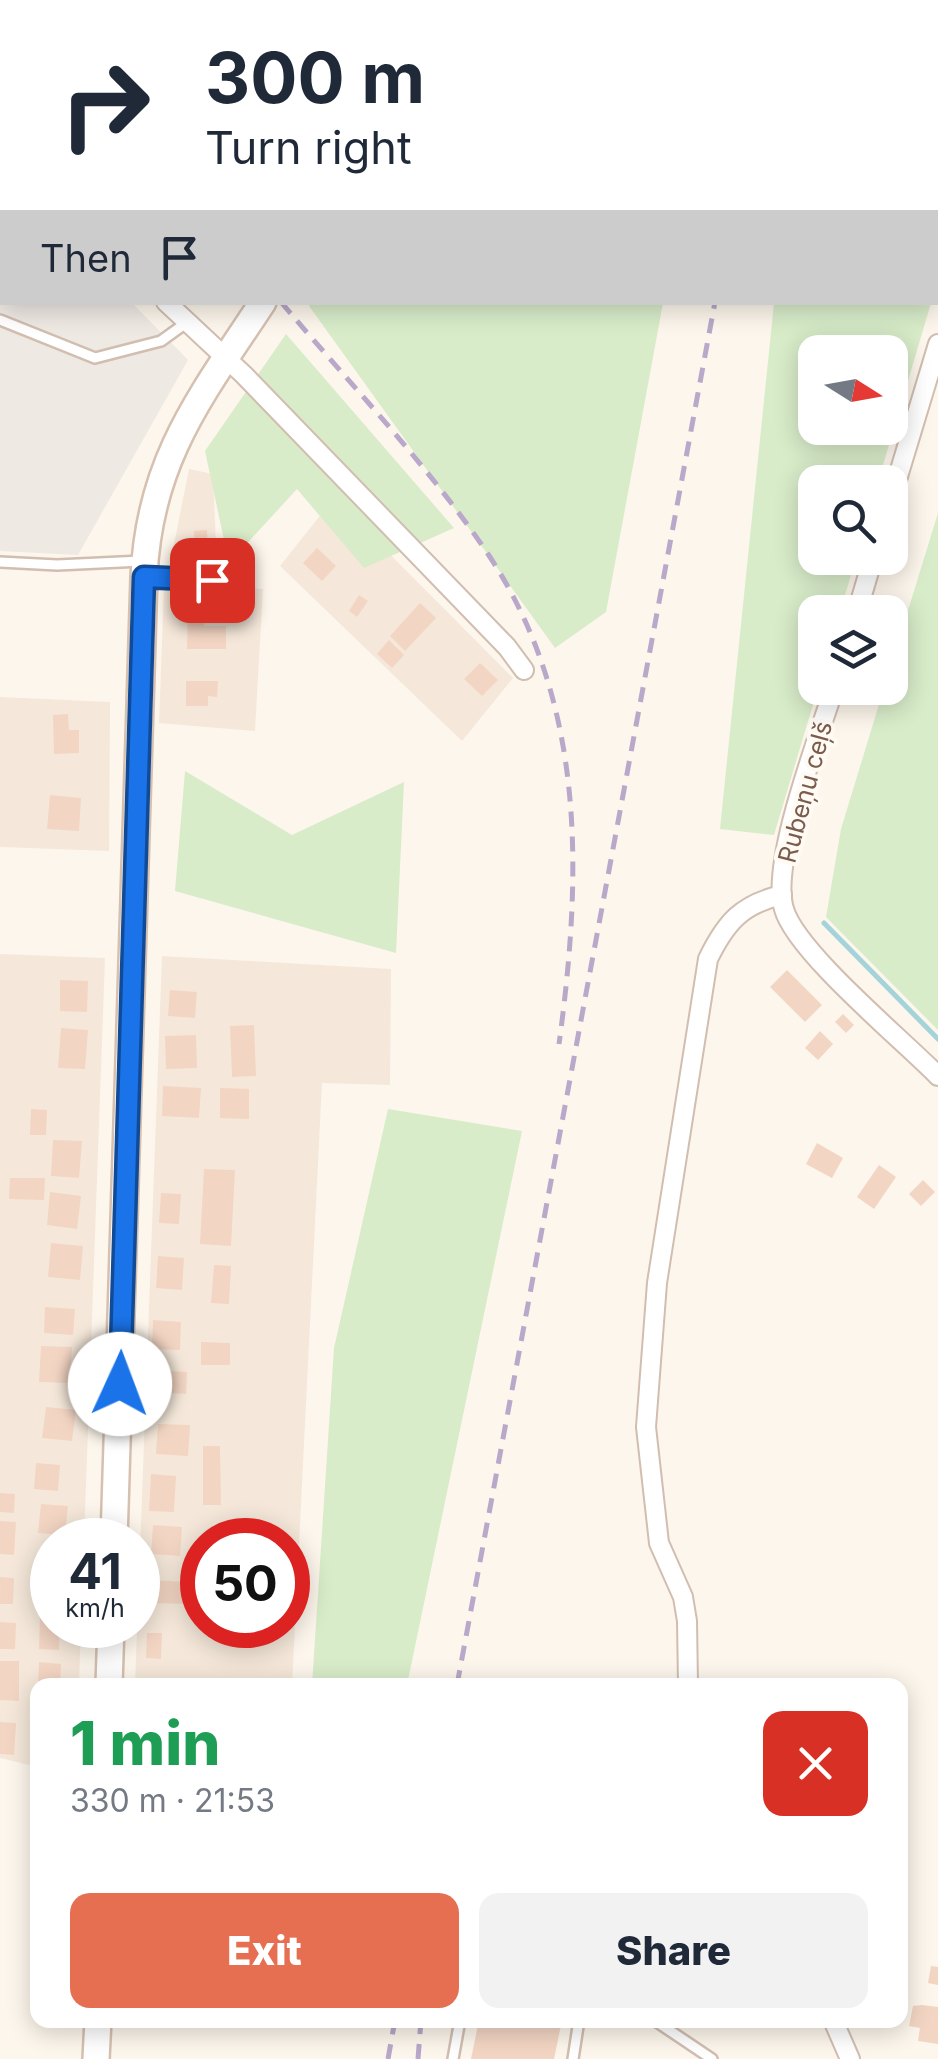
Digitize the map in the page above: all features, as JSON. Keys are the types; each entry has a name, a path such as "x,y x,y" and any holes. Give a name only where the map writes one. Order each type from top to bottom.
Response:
{"main road":[{"path":"115,1518 150,509 162,471 261,305"},
{"path":"109,1678 111,1648"},
{"path":"96,2059 98,2028"}],"street":[{"path":"169,305 226,358 507,646 524,670"},
{"path":"901,465 938,344"},
{"path":"145,569 212,580"},
{"name":"Rubeņu ceļš","path":"829,705 796,812 782,895 792,927 938,1076"},
{"path":"688,1678 683,1597 659,1543 646,1428 658,1283 708,959 723,929 738,912 754,901 782,895"},
{"path":"836,2028 850,2059"}],"lane":[{"path":"0,320 96,358 161,341 186,323"},
{"path":"0,562 145,569"},
{"path":"453,2059 459,2028"},
{"path":"574,2059 577,2028"},
{"path":"666,2028 712,2059"}],"shaded area":[{"path":"0,305 134,305 188,360 78,555 0,551"},
{"path":"189,469 213,474 217,570 169,569"},
{"path":"334,498 513,678 462,741 280,566"},
{"path":"164,586 263,589 255,731 159,723"},
{"path":"0,697 110,702 109,851 0,847"},
{"path":"0,954 105,958 85,1518 30,1518 30,1648 80,1648 79,1678 30,1678 30,1765 0,1758"},
{"path":"162,956 391,969 390,1085 322,1083 300,1518 180,1518 180,1648 294,1648 292,1678 135,1678 136,1648 160,1648 160,1518 141,1518"}],"green space":[{"path":"663,305 606,612 555,648 309,306"},
{"path":"774,305 930,305 908,381 908,335 798,335 798,445 889,445 883,465 798,465 798,575 851,575 845,595 798,595 798,705 813,705 774,835 720,829"},
{"path":"286,334 454,528 364,568 297,489 229,563 205,451"},
{"path":"938,513 938,1030 826,917 841,829 879,705 908,705 908,610"},
{"path":"185,771 292,835 404,782 396,953 175,891"},
{"path":"388,1109 522,1131 408,1678 312,1678 334,1348"}],"building":[{"path":"207,530 209,560 196,561 194,531"},
{"path":"317,548 336,566 322,581 303,563"},
{"path":"359,595 368,601 357,617 349,611"},
{"path":"420,603 436,618 405,651 390,636"},
{"path":"188,608 204,609 204,626 226,626 226,649 187,649"},
{"path":"389,640 404,655 392,668 377,654"},
{"path":"480,663 498,680 482,696 464,679"},
{"path":"186,681 218,681 217,697 208,696 208,706 186,706"},
{"path":"68,714 69,730 79,730 79,753 54,754 53,715"},
{"path":"50,795 81,798 79,831 47,829"},
{"path":"787,970 822,1005 805,1022 770,987"},
{"path":"60,980 88,981 87,1012 60,1011"},
{"path":"170,990 197,992 195,1018 168,1016"},
{"path":"843,1014 854,1025 846,1033 835,1022"},
{"path":"254,1025 256,1076 232,1077 230,1026"},
{"path":"61,1028 88,1030 85,1069 58,1068"},
{"path":"820,1031 833,1044 818,1060 805,1048"},
{"path":"196,1035 197,1068 166,1069 165,1036"},
{"path":"163,1086 201,1088 199,1118 162,1116"},
{"path":"220,1088 249,1089 249,1119 220,1118"},
{"path":"31,1109 47,1110 46,1135 30,1135"},
{"path":"53,1140 82,1141 79,1178 51,1176"},
{"path":"817,1143 843,1158 832,1178 806,1164"},
{"path":"879,1165 896,1177 874,1209 857,1197"},
{"path":"204,1169 235,1170 231,1246 200,1244"},
{"path":"10,1178 45,1178 44,1200 9,1199"},
{"path":"923,1180 935,1192 921,1206 909,1194"},
{"path":"50,1192 81,1196 77,1229 47,1225"},
{"path":"161,1193 181,1194 179,1224 159,1223"},
{"path":"51,1243 83,1246 80,1280 48,1277"},
{"path":"158,1256 184,1258 182,1290 156,1288"},
{"path":"214,1265 231,1266 229,1304 211,1303"},
{"path":"45,1307 75,1309 73,1335 44,1333"},
{"path":"153,1320 181,1322 180,1350 152,1349"},
{"path":"201,1342 230,1343 230,1365 201,1365"},
{"path":"41,1346 72,1347 70,1383 39,1382"},
{"path":"154,1370 187,1372 186,1394 153,1392"},
{"path":"46,1407 76,1410 72,1441 42,1438"},
{"path":"158,1424 190,1425 188,1456 156,1454"},
{"path":"203,1446 220,1446 221,1505 203,1505"},
{"path":"36,1463 60,1465 58,1491 34,1489"},
{"path":"151,1474 176,1476 174,1512 149,1511"},
{"path":"0,1493 15,1494 14,1513 0,1512"},
{"path":"41,1504 68,1506 67,1518 40,1518"},
{"path":"0,1521 16,1522 14,1555 0,1554"},
{"path":"160,1525 180,1527 180,1556 160,1555"},
{"path":"0,1577 14,1578 13,1604 0,1604"},
{"path":"160,1580 180,1582 180,1604 160,1603"},
{"path":"0,1622 16,1623 15,1649 0,1649"},
{"path":"162,1633 161,1659 146,1658 146,1648 160,1648"},
{"path":"0,1661 19,1661 19,1701 0,1700"},
{"path":"39,1662 61,1664 60,1678 38,1678"},
{"path":"0,1722 16,1723 14,1755 0,1754"},
{"path":"931,1966 938,1967 938,1985 928,1983"},
{"path":"913,2006 938,2007 938,2044 918,2041 920,2028 909,2026"},
{"path":"477,2028 560,2028 554,2059 471,2059"}],"waterway":[{"path":"824,923 938,1039"}],"railway":[{"path":"284,305 465,521 520,611 544,670 560,730 573,854 572,917 559,1044"},
{"path":"458,1678 714,305"},
{"path":"388,2059 394,2028"},
{"path":"418,2059 420,2028"}],"route":[{"path":"120,1384 144,577 212,580"}]}
